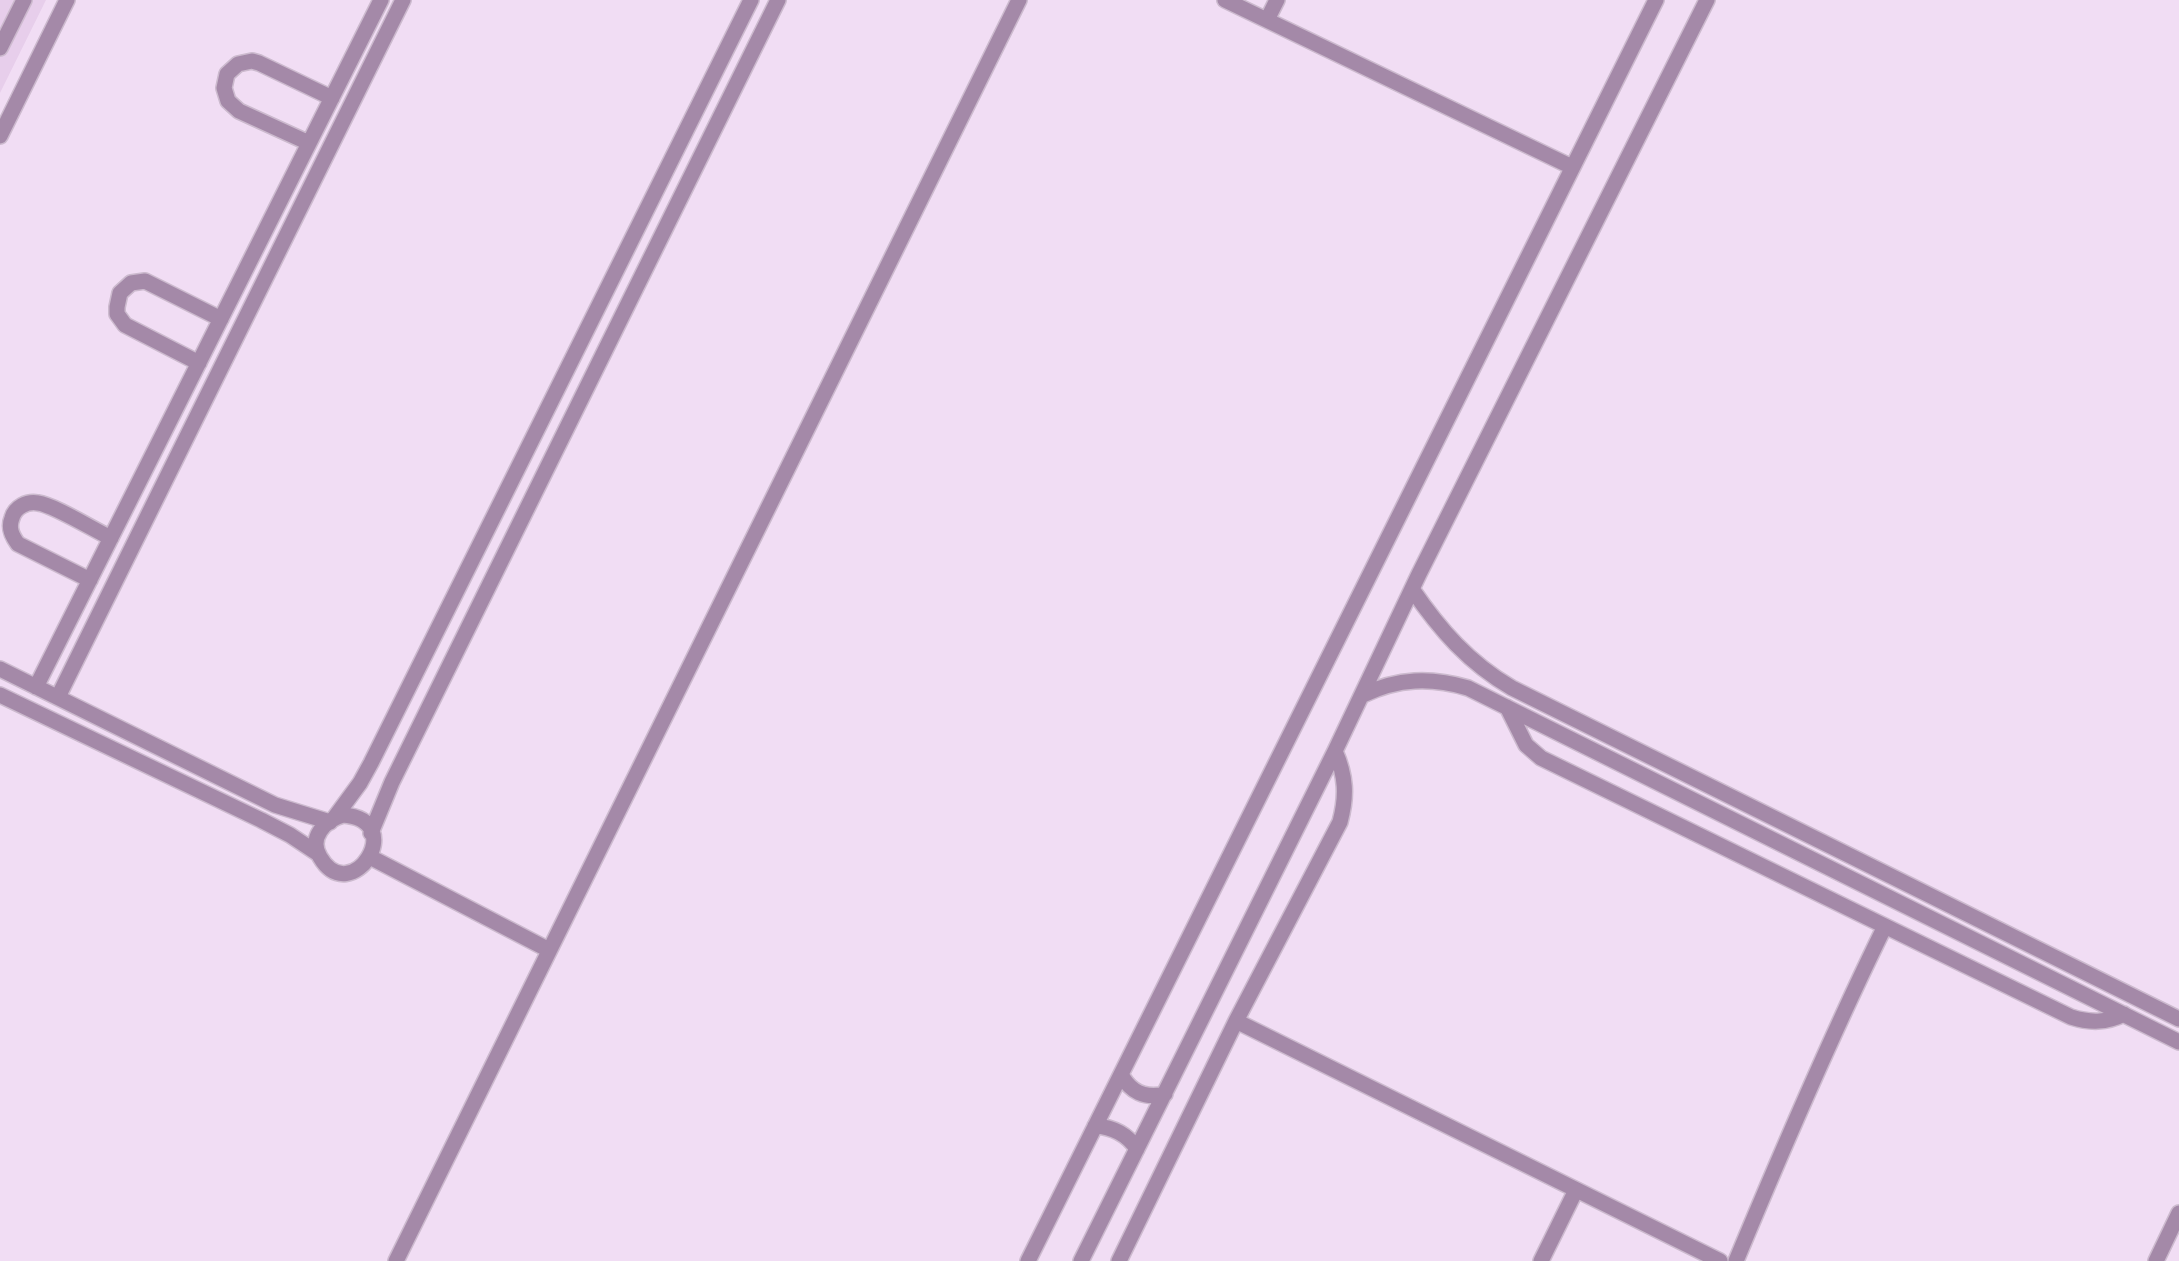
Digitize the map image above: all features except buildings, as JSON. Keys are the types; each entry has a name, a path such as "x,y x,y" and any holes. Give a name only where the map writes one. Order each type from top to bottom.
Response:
{"street":[{"path":"0,48 24,0"},
{"path":"0,136 67,0"},
{"path":"36,687 381,0"},
{"path":"58,697 404,0"},
{"path":"332,820 360,783 371,763 751,0"},
{"path":"371,832 392,782 778,0"},
{"path":"396,1261 1019,0"},
{"path":"1226,0 1572,167"},
{"path":"1267,20 1277,0"},
{"path":"1028,1261 1656,0"},
{"path":"1081,1261 1363,695 1412,590 1707,0"},
{"path":"364,35 382,43"},
{"path":"309,143 233,107 225,95 227,74 238,64 252,61 332,98"},
{"path":"199,363 125,326 117,314 120,293 131,283 145,281 221,319"},
{"path":"90,580 18,544 10,527 13,514 29,502 42,504 111,538"},
{"path":"1412,590 1427,612 1460,651 1512,688 2179,1019"},
{"path":"0,669 275,806 332,820"},
{"path":"1363,695 1376,688 1403,681 1435,681 1468,688 2179,1041"},
{"path":"0,695 290,835 317,853 332,869 346,872 360,868 370,857 374,845 371,832 368,826 357,817 343,815 323,825 317,838 317,853"},
{"path":"1507,707 1526,745 1541,758 2071,1017 2095,1022 2124,1014"},
{"path":"1119,1261 1236,1021 1340,822 1345,805 1346,786 1343,769 1335,751"},
{"path":"370,857 549,950"},
{"path":"1736,1261 1789,1132 1885,926"},
{"path":"1236,1021 1720,1261"},
{"path":"1121,1074 1125,1082 1137,1093 1155,1096 1165,1094"},
{"path":"1095,1126 1118,1131 1137,1149"},
{"path":"1541,1261 1576,1190"},
{"path":"2156,1261 2179,1213"}],"shaded area":[{"path":"0,0 46,0 0,93"}]}
